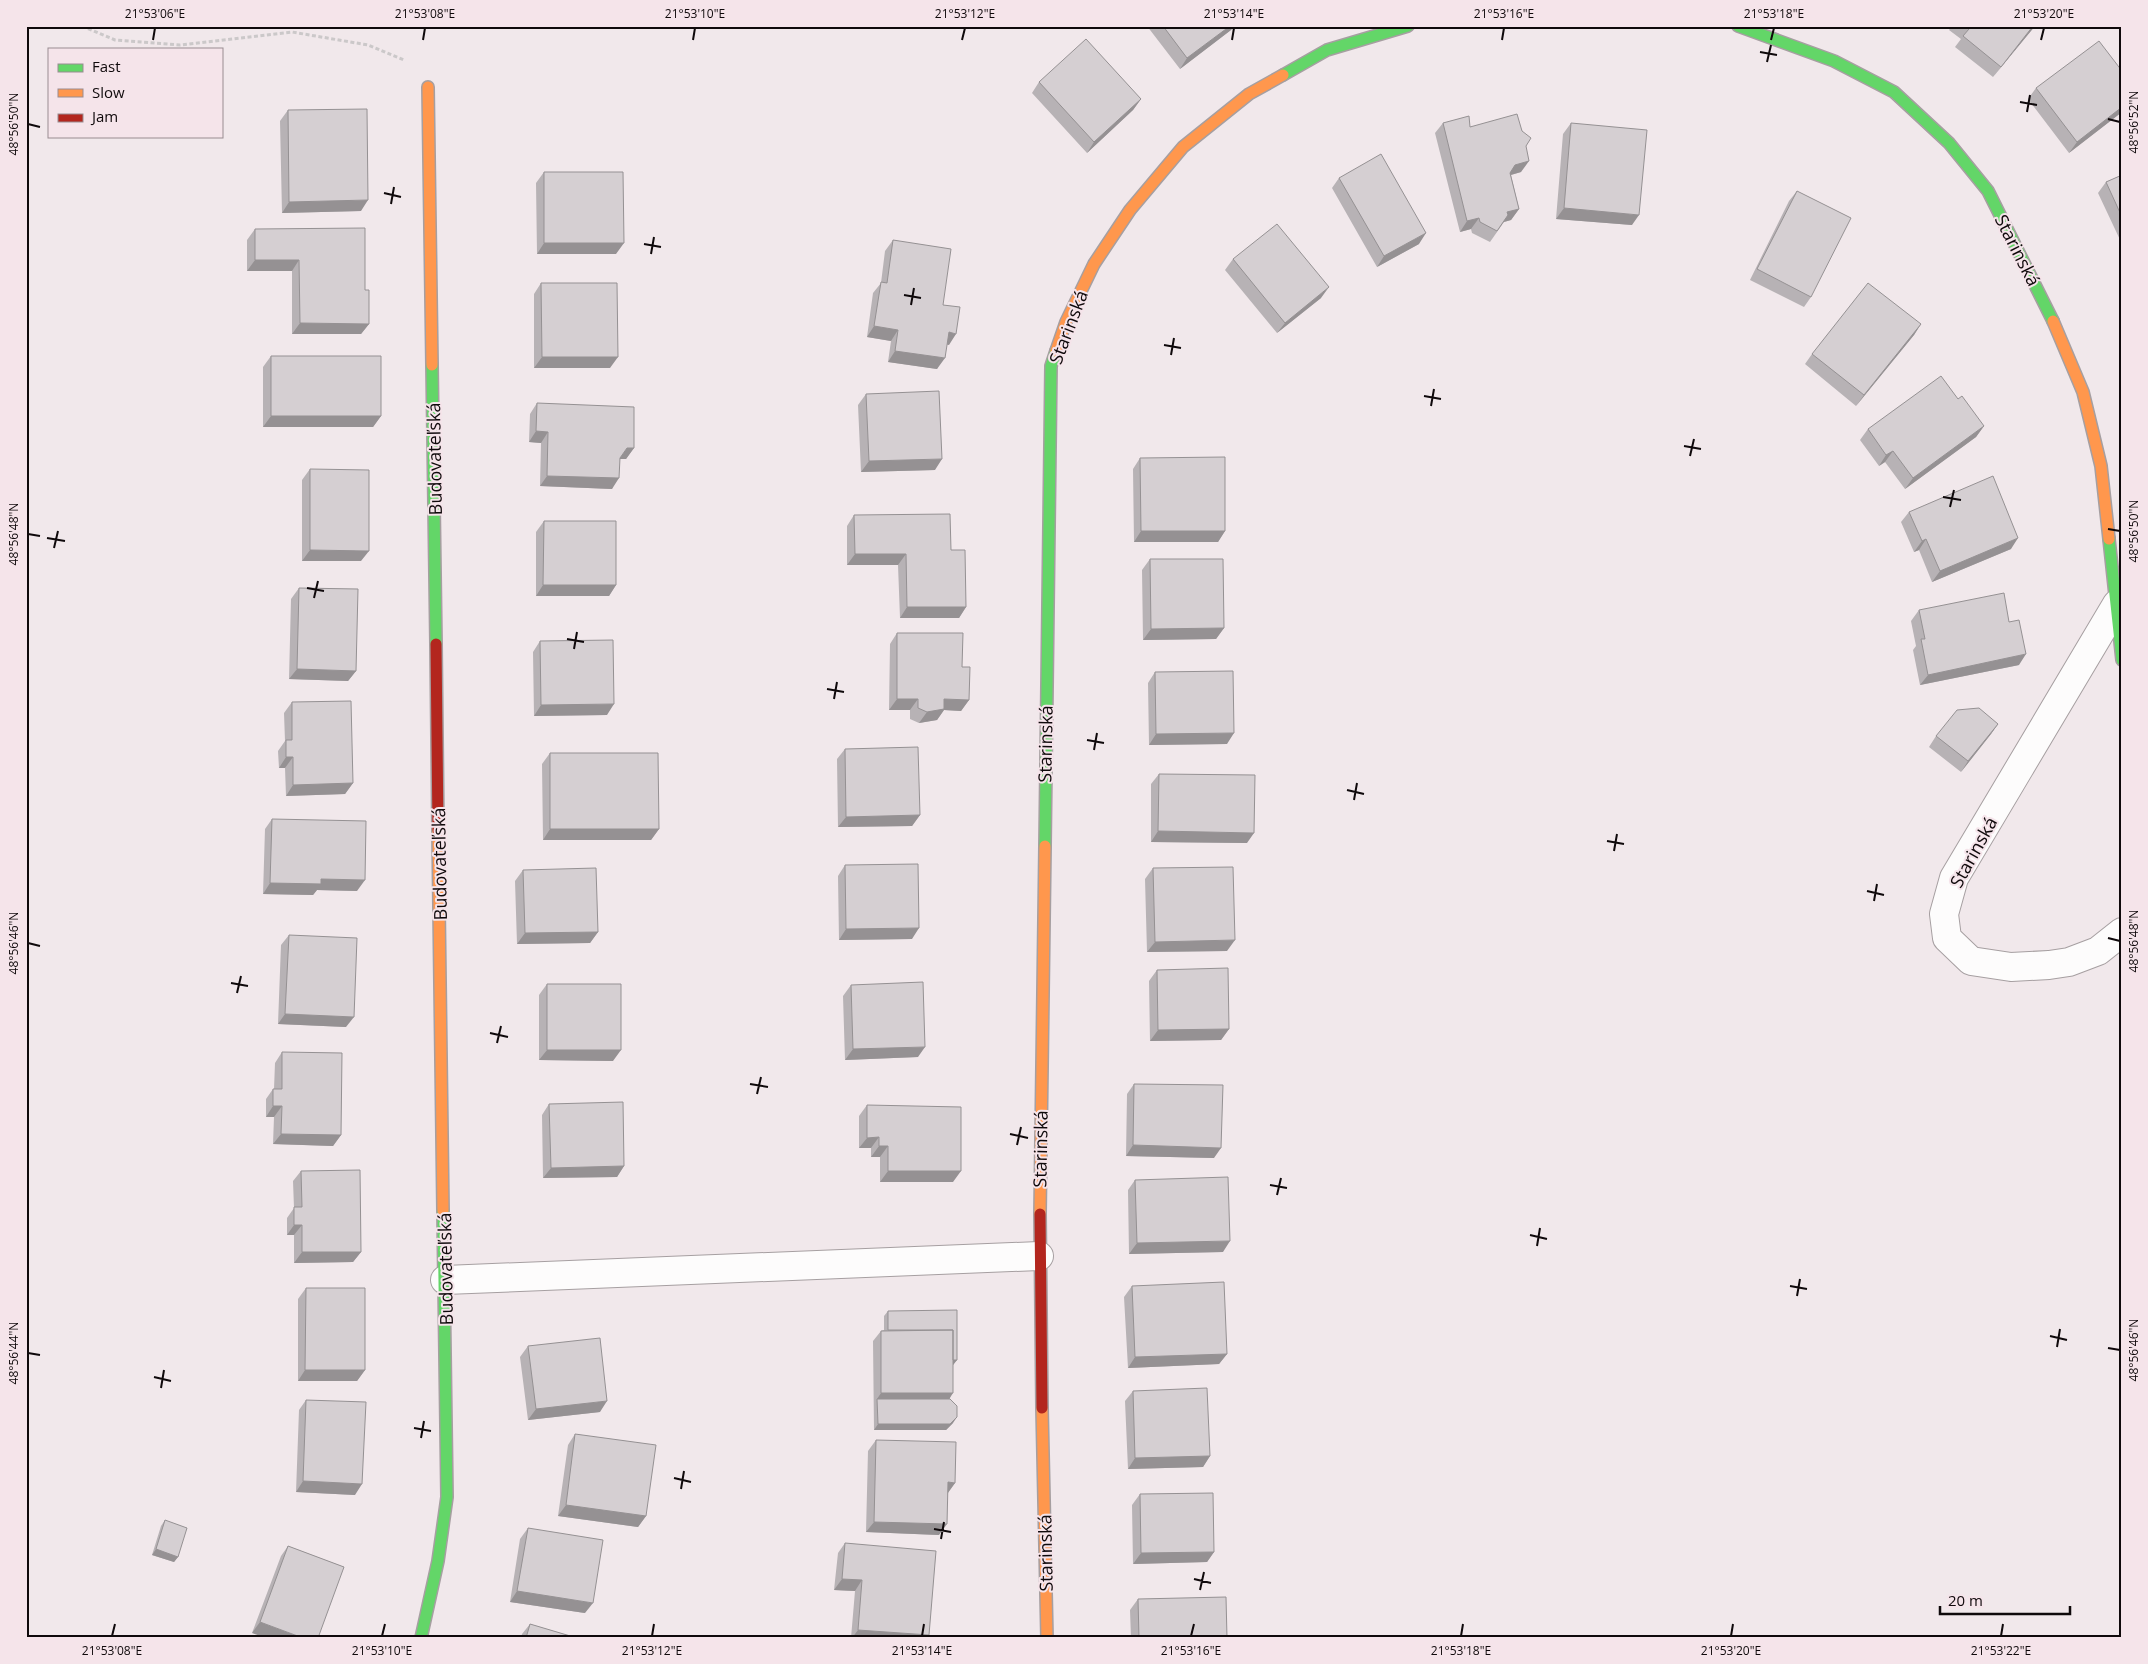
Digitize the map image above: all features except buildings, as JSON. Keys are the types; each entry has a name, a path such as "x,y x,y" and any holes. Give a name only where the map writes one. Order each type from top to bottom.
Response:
{"street":[{"name":"Starinská","path":"1047,1638 1039,1256 1051,366 1066,322 1094,264 1130,210 1183,147 1250,94 1327,50 1408,26"},
{"name":"Starinská","path":"1738,26 1834,61 1894,92 1949,143 1988,191 2047,306 2082,392 2101,466 2118,604 2122,660"},
{"name":"Budovateľská","path":"422,1638 438,1561 447,1497 428,87"},
{"name":"Starinská","path":"2118,604 1954,878 1944,914 1947,938 1971,962 2011,967 2069,962 2098,951 2122,932"},
{"path":"445,1280 1039,1256"}],"path":[{"path":"82,26 115,40 180,45 292,32 368,45 410,62 428,87"}],"traffic: fast":[{"path":"1283,75 1327,50 1408,26"},
{"path":"1738,26 1834,61 1894,92 1949,143 1988,191 2053,321"},
{"path":"1045,846 1051,366 1056,351"},
{"path":"432,365 436,644"},
{"path":"2109,539 2122,660"},
{"path":"421,1638 438,1561 447,1497 443,1211"}],"traffic: slow":[{"path":"1056,351 1066,322 1094,264 1130,210 1183,147 1249,94 1283,75"},
{"path":"428,87 432,365"},
{"path":"2053,321 2083,392 2101,466 2109,539"},
{"path":"438,830 443,1211"},
{"path":"1040,1214 1045,846"},
{"path":"1042,1408 1047,1638"}],"traffic: jam":[{"path":"436,644 438,830"},
{"path":"1040,1214 1042,1408"}]}
